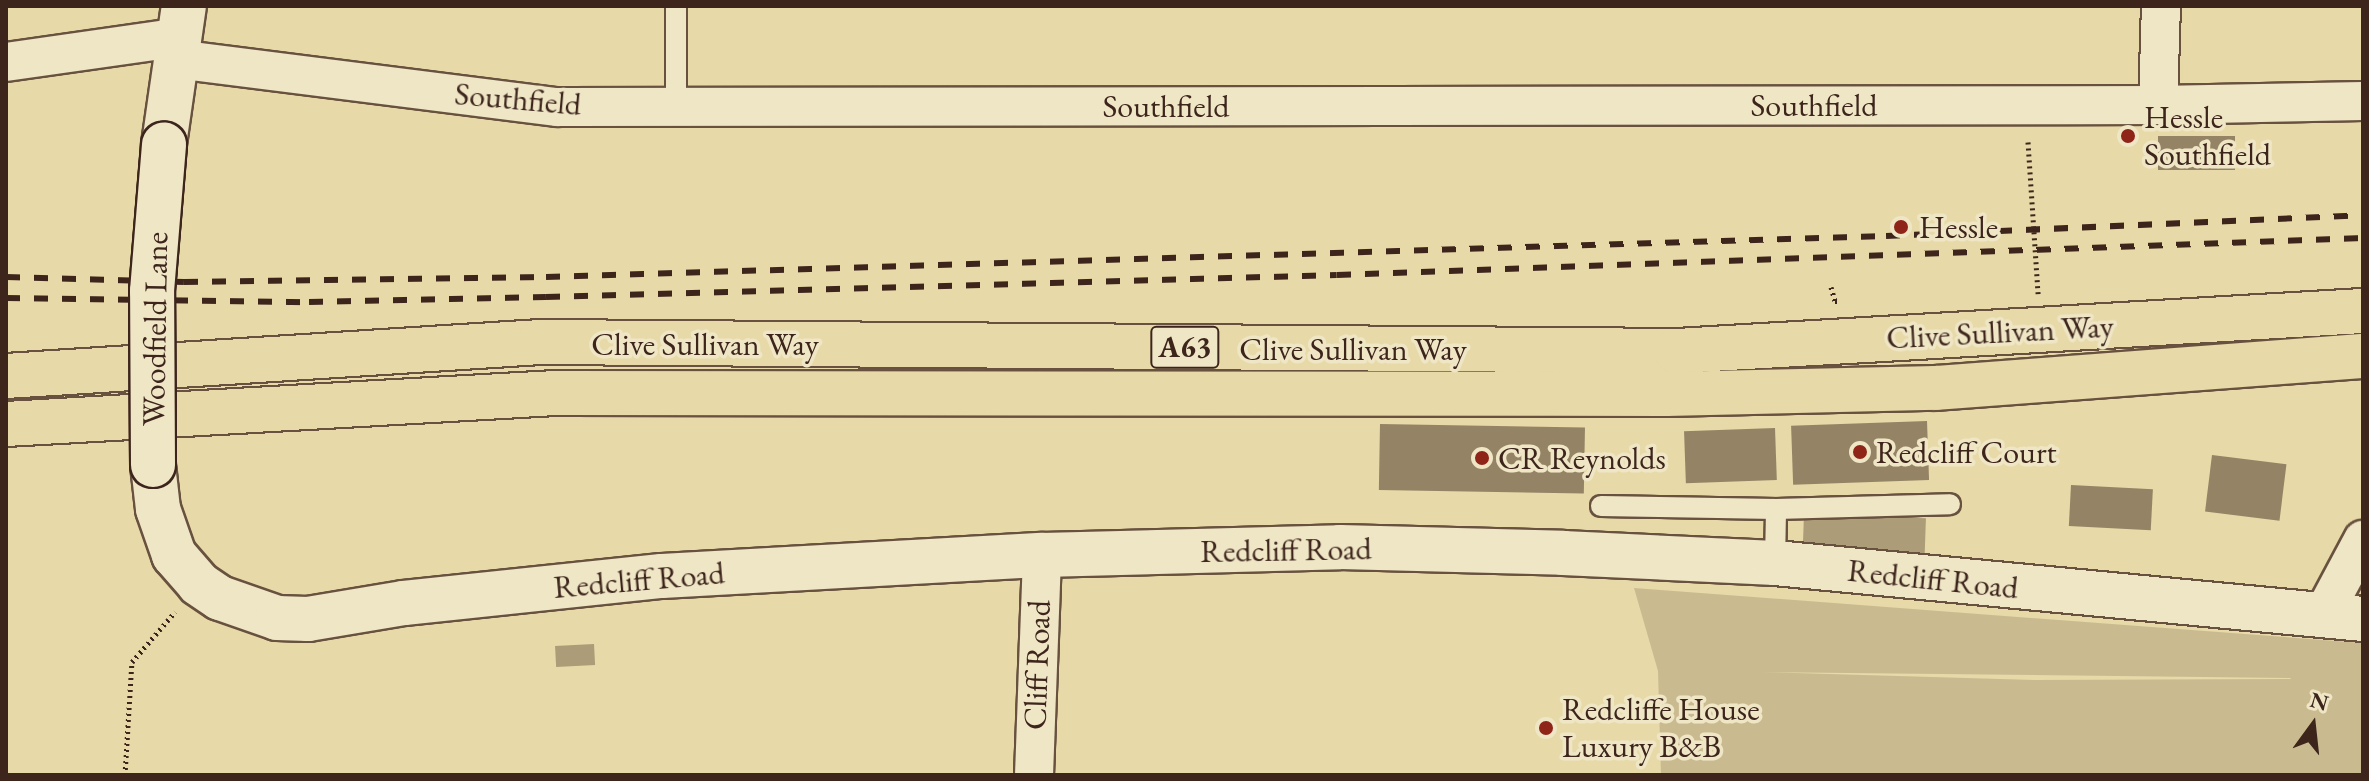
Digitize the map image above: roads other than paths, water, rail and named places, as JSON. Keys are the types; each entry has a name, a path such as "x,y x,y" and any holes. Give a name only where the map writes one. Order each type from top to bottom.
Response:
{"highway":[{"name":"Clive Sullivan Way","path":"6,376 540,342 1677,351 2363,311"},
{"name":"Clive Sullivan Way","path":"6,424 556,393 1666,394 1936,388 2363,356"}],"street":[{"path":"2158,105 2161,6"},
{"name":"Southfield","path":"6,62 180,34 557,107 2158,105 2363,101"},
{"name":"Woodfield Lane","path":"180,34 164,144 152,291 153,465 163,530 174,555 199,584 220,598 250,610"},
{"path":"2343,616 2363,540"},
{"name":"Redcliff Road","path":"250,610 277,618 308,619 404,603 662,576 1042,555 1340,547 1775,563 2343,616"},
{"name":"Cliff Road","path":"1034,775 1042,555"}],"lane":[{"path":"676,6 676,106"},
{"path":"1601,506 1776,509 1950,504"},
{"path":"1775,563 1776,509"}],"railway":[{"path":"6,277 184,282 546,277 1886,236 2363,215"},
{"path":"6,298 309,302 546,297 1337,275 2363,238"}],"place":[{"name":"Hessle Southfield","path":"2128,136"},
{"name":"Hessle","path":"1901,227"},
{"name":"Redcliff Court","path":"1860,452"},
{"name":"CR Reynolds","path":"1482,458"},
{"name":"Redcliffe House Luxury B&B","path":"1546,728"}]}
